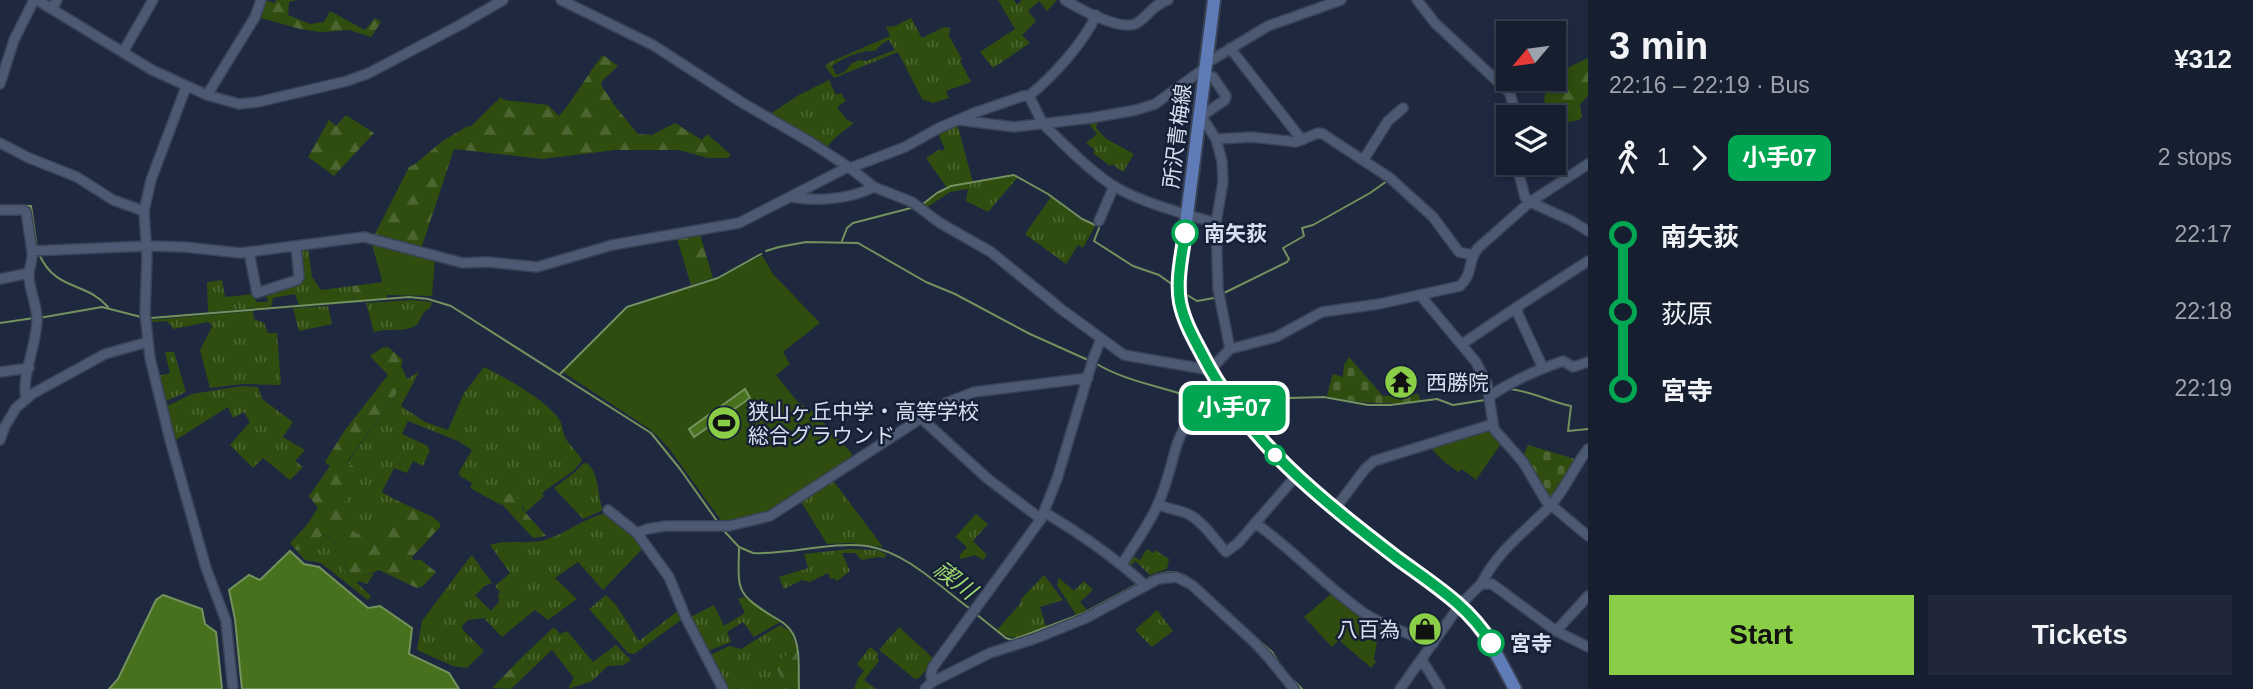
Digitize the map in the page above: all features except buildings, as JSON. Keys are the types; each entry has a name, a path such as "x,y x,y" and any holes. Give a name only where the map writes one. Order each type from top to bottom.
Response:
{"main road":[{"name":"所沢青梅線","path":"1214,0 1180,283 1181,304 1189,330 1210,370 1242,420 1296,476 1335,510 1460,605 1484,631 1515,689"}],"street":[{"path":"0,84 14,40 35,0 186,87 225,101 247,104 369,73 503,0"},
{"path":"52,9 57,0"},
{"path":"123,52 153,0"},
{"path":"207,95 255,17 261,0"},
{"path":"561,0 653,45 849,167 874,187 912,202 940,223 991,253 1124,355 1210,370 1230,349 1276,337 1322,312 1460,286 1468,277 1472,255 1530,202 1588,163"},
{"path":"1065,0 1120,25 1130,26 1140,21 1157,4 1168,0"},
{"path":"960,120 1014,127 1091,118 1149,106 1205,69 1230,48 1268,26 1341,0"},
{"path":"1417,0 1435,23 1510,93 1513,105"},
{"path":"32,251 146,246 249,252 363,237 463,263 487,262 537,267 629,241 739,223 849,167 905,147 974,113 1029,96 1085,36 1096,15"},
{"path":"1230,48 1302,140"},
{"path":"1205,69 1226,96 1225,100 1200,114 1216,139 1224,176 1216,223 1218,289 1230,349"},
{"path":"186,87 151,180 144,211 147,265 145,305 148,342 157,391 206,568 226,621 233,689"},
{"path":"1029,96 1046,127 1071,152 1114,186 1187,215 1216,223"},
{"path":"1364,159 1388,121 1403,107"},
{"path":"1216,139 1252,137 1296,142 1318,133 1323,134 1390,178 1433,217 1459,253 1472,255"},
{"path":"0,143 29,159 77,177 113,200 144,211"},
{"path":"1519,175 1525,197 1530,202 1588,231"},
{"path":"1099,221 1114,186"},
{"path":"791,197 843,197 874,187"},
{"path":"0,210 26,212 32,251 33,263 29,273 38,314 35,344 23,388 26,398"},
{"path":"249,252 257,293 297,281 299,277 296,247"},
{"path":"1462,344 1588,261"},
{"path":"0,279 29,273"},
{"path":"1420,295 1483,373 1498,436 1523,463 1550,505 1588,536"},
{"path":"1517,307 1542,368"},
{"path":"928,685 933,667 1043,515 1068,446 1101,339"},
{"path":"0,440 9,418 26,398 118,349 148,342"},
{"path":"1490,396 1507,384 1542,368 1563,361 1573,367 1588,362"},
{"path":"0,372 29,368"},
{"path":"638,533 666,526 729,526 770,516 943,404 974,392 1088,378"},
{"path":"1122,564 1158,504 1185,425 1194,413 1222,389"},
{"path":"921,418 988,479 1043,515 1088,538 1146,586"},
{"path":"1335,510 1374,461 1493,424"},
{"path":"1399,689 1460,605 1481,584 1509,543 1550,505 1566,485 1588,449"},
{"path":"1158,504 1199,521 1226,552 1238,543 1296,476"},
{"path":"608,510 638,533 669,576 686,618 723,689"},
{"path":"1255,523 1282,542 1325,583 1366,615 1433,644"},
{"path":"928,685 990,653 1086,618 1146,586 1175,577 1184,580 1268,657 1294,689"},
{"path":"1481,584 1492,584 1556,631 1588,647"},
{"path":"1556,631 1588,596"},
{"path":"1422,660 1440,689"}],"green space":[{"path":"264,0 275,3 276,0 297,0 289,2 288,15 310,24 324,22 330,11 365,30 375,18 381,22 371,37 349,30 321,32 300,29 257,17"},
{"path":"998,0 1014,0 1017,5 1022,0 1057,0 1047,11 1039,1 1028,11 1036,21 1022,35 1030,43 993,68 980,52 1015,29"},
{"path":"911,18 922,38 944,27 950,28 949,36 971,82 946,91 949,98 933,103 922,99 898,52 834,78 825,66 890,36 886,27 895,26","holes":["889,40 895,50 866,61 852,63 844,72 836,75 832,66 852,55 875,51"]},
{"path":"603,55 618,66 601,85 638,134 652,135 675,123 702,140 707,134 731,155 728,158 708,158 679,150 615,150 543,159 454,149 421,249 373,238 409,167 444,140 470,127 501,97 504,100 548,105 559,116"},
{"path":"1588,58 1588,96 1580,104 1582,117 1566,122 1566,105 1547,105 1544,101 1547,91 1566,91 1566,69"},
{"path":"829,80 836,95 841,93 846,101 837,107 847,120 854,123 825,149 770,114"},
{"path":"346,115 374,133 334,176 308,157 329,120 336,126"},
{"path":"1098,118 1096,128 1105,138 1134,154 1123,172 1093,153 1095,150 1086,143 1097,134 1087,121"},
{"path":"957,123 973,183 1018,177 988,212 966,201 968,189 950,192 926,208 922,205 947,188 926,158 940,149 945,149 937,131"},
{"path":"1051,197 1081,220 1095,226 1083,248 1078,245 1066,264 1025,234"},
{"path":"699,231 713,278 691,285 676,235"},
{"path":"371,241 435,259 432,296 386,295"},
{"path":"308,247 312,277 321,290 352,286 354,301 299,305 295,294 273,298 271,307 208,312 207,282 222,280 225,297 254,294 256,302 268,302 265,292 297,283 300,248"},
{"path":"762,255 773,274 820,323 783,352 790,364 776,375 798,402 816,414 852,454 852,458 766,514 723,523 668,447 651,430 563,372 628,308 718,279"},
{"path":"383,282 387,298 354,301 352,286"},
{"path":"412,300 432,302 417,325 406,329 374,332 366,303"},
{"path":"328,306 332,324 299,331 293,308"},
{"path":"253,311 254,319 264,323 268,333 277,333 281,385 242,384 210,388 200,350 211,324 207,322 174,329 167,321 150,322 150,320"},
{"path":"388,347 403,360 401,366 407,379 347,462 363,474 340,509 348,525 357,534 379,529 396,500 440,523 440,527 412,557 413,560 421,560 436,572 423,586 417,588 379,570 355,579 344,570 346,548 323,534 305,551 296,550 290,543 318,508 309,496 330,466 325,462 345,430 388,375 370,356"},
{"path":"165,352 174,352 186,392 164,402 157,376 170,373"},
{"path":"1349,357 1383,396 1418,394 1421,401 1374,403 1327,396 1332,376 1334,374 1343,377 1344,365"},
{"path":"484,367 527,391 548,407 556,415 566,439 582,461 573,471 542,493 544,496 525,513 523,506 499,501 501,505 470,488 472,483 460,476 459,472 472,450 458,441 408,421 402,434 428,446 430,450 423,466 413,461 407,473 394,468 382,492 396,500 379,529 357,534 339,509 363,474 347,463 407,379 419,372 401,406 425,422 448,430 464,393"},
{"path":"242,386 258,387 262,399 293,422 283,437 305,450 295,461 303,467 290,480 263,458 253,468 230,445 250,422 244,412 233,418 228,407 174,441 165,407 192,394"},
{"path":"1489,430 1500,445 1476,480 1462,469 1458,472 1430,446"},
{"path":"1528,445 1578,460 1552,500 1546,496 1522,459"},
{"path":"587,463 596,480 603,510 583,519 554,488"},
{"path":"832,479 883,547 852,543 827,544 800,500"},
{"path":"502,494 513,494 546,536 533,538 499,501"},
{"path":"607,513 632,531 644,547 603,590 578,562 555,578 577,599 548,620 535,610 502,637 484,618 468,620 462,626 463,630 484,651 467,668 453,666 417,650 422,621 472,555 492,583 475,595 491,611 499,602 500,592 495,586 510,573 490,545 545,540"},
{"path":"976,514 988,524 973,541 987,555 983,560 975,555 961,559 959,556 967,547 955,537"},
{"path":"322,534 346,548 344,570 354,578 374,573 367,584 359,581 357,583 371,596 368,600 321,563 305,560 296,550 305,551"},
{"path":"849,549 877,550 886,554 885,558 862,560 855,553 842,553 850,571 837,581 831,579 828,573 810,582 802,580 784,589 779,577 808,568 804,554"},
{"path":"1147,549 1153,553 1155,550 1169,559 1167,569 1150,575 1135,561 1130,567 1127,565 1130,555 1140,560"},
{"path":"1044,575 1063,600 1040,607 1046,626 1021,637 1010,637 997,630 1020,604 1021,599"},
{"path":"1059,578 1074,591 1084,581 1093,590 1080,602 1087,610 1076,615 1057,585"},
{"path":"1332,593 1380,623 1374,659 1376,662 1371,668 1339,640 1332,647 1304,617"},
{"path":"606,595 616,605 639,641 679,610 681,620 634,654 628,653 589,609"},
{"path":"744,597 780,622 754,637 743,622 727,632 731,642 708,651 689,618 714,605 724,626 745,613 738,599"},
{"path":"1157,610 1173,631 1152,647 1135,630"},
{"path":"780,625 790,631 797,649 774,663 785,686 798,681 798,689 726,689 709,658 710,655 729,646 741,649"},
{"path":"554,627 560,634 567,631 593,662 616,645 631,660 623,665 608,666 592,681 568,689 574,678 552,650 533,668 522,657"},
{"path":"899,627 935,660 919,678 915,679 879,650"},
{"path":"870,647 879,654 879,661 864,680 876,689 854,689 864,671 857,664"},
{"path":"797,649 798,681 785,686 774,663"},
{"path":"522,657 533,668 511,689 492,688"}],"shaded area":[{"path":"745,389 750,398 694,437 689,429"},
{"path":"290,551 304,564 319,567 368,608 380,606 412,628 409,654 449,673 459,689 242,689 235,619 229,590 249,575 260,580"},
{"path":"163,595 202,609 205,624 216,632 222,689 109,689 118,679 156,600"}],"waterway":[{"path":"923,204 951,186 1014,175 1095,225"},
{"path":"1222,294 1287,262 1289,259 1283,248 1304,236 1302,228 1313,225 1387,181"},
{"path":"0,205 31,206 37,249"},
{"path":"842,241 847,228 853,223 911,208"},
{"path":"1099,228 1094,241 1133,266 1159,275 1173,285"},
{"path":"766,251 806,242 858,243 926,282 1088,360"},
{"path":"39,254 54,275 90,293 108,307"},
{"path":"560,374 627,307 718,278 761,254"},
{"path":"1184,293 1197,301 1214,298"},
{"path":"151,318 409,297 451,306 651,433 717,521"},
{"path":"39,318 102,307 141,317"},
{"path":"0,323 34,318"},
{"path":"1095,363 1134,380 1202,401 1218,390"},
{"path":"1483,366 1488,377"},
{"path":"1226,386 1249,394 1290,398 1324,397 1368,405 1437,399 1453,405 1485,400"},
{"path":"1508,389 1571,406 1568,431 1588,429"},
{"name":"禊川","path":"725,532 739,547 753,553 839,545 881,549 909,562 969,608"},
{"path":"739,549 740,583 745,596 789,628 796,640 799,689"},
{"name":"禊川","path":"1145,580 1173,572 1192,579 1198,585"},
{"name":"禊川","path":"976,614 1012,640 1084,613 1138,584"},
{"name":"禊川","path":"1246,629 1272,652 1282,668"},
{"name":"禊川","path":"1293,680 1302,689"}],"bus line":[{"name":"小手07","path":"1185,233 1179,293 1184,317 1210,370 1242,420 1296,476 1335,510 1460,605 1484,631 1491,643"}],"place":[{"name":"南矢荻","path":"1185,233"},
{"name":"西勝院","path":"1401,382"},
{"name":"狭山ヶ丘中学・高等学校 総合グラウンド","path":"724,423"},
{"name":"八百為","path":"1425,629"},
{"name":"宮寺","path":"1491,643"}]}
